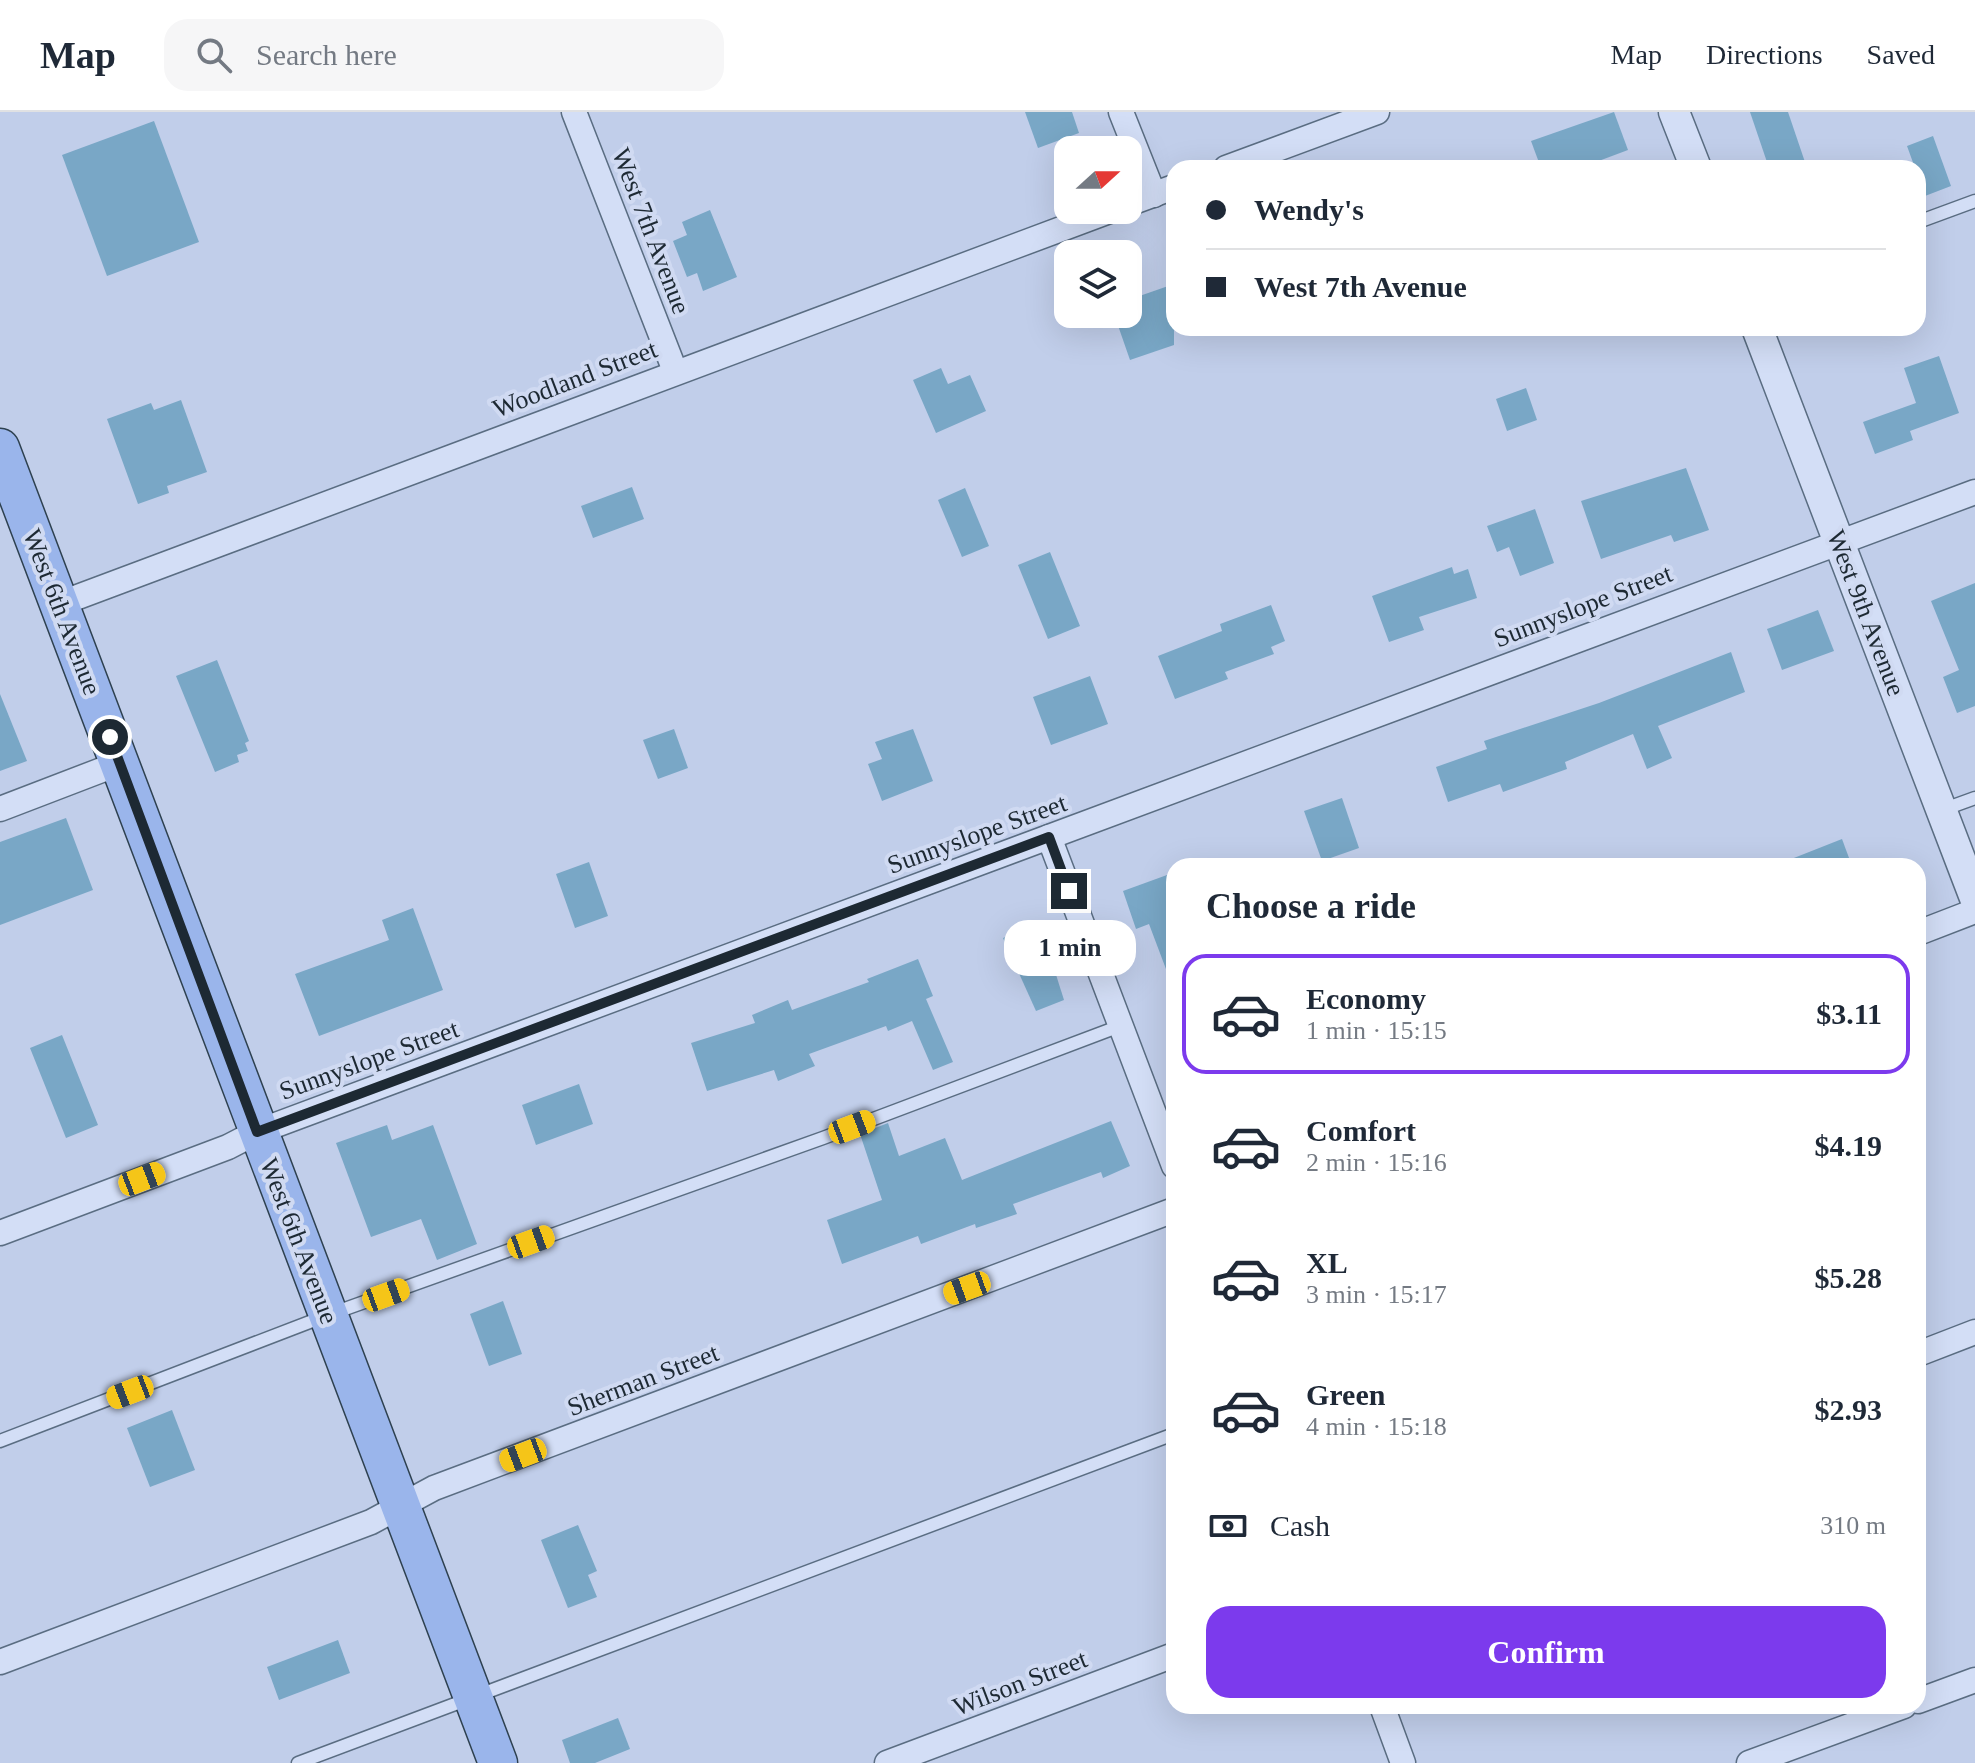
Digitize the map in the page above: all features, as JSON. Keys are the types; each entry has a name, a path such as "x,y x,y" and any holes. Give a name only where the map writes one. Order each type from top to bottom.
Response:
{"main road":[{"name":"West 6th Avenue","path":"0,448 498,1763"}],"street":[{"name":"West 7th Avenue","path":"574,112 675,371"},
{"path":"1121,112 1164,191 1142,199"},
{"path":"1248,160 1377,112"},
{"path":"1674,112 1693,160"},
{"name":"Woodland Street","path":"59,604 1074,224"},
{"name":"West 9th Avenue","path":"1760,336 1975,898"},
{"name":"Sunnyslope Street","path":"0,1233 228,1147 257,1132 1975,492"},
{"path":"0,809 120,763"},
{"path":"1049,837 1166,1145"},
{"path":"1926,930 1975,911"},
{"name":"Sherman Street","path":"0,1662 371,1522 434,1488 1166,1213"},
{"path":"1926,1351 1975,1332"},
{"name":"Wilson Street","path":"887,1763 1166,1658"},
{"path":"1926,1698 1975,1680"},
{"path":"1385,1714 1403,1763"},
{"path":"1749,1763 1882,1714"}],"lane":[{"path":"1926,219 1975,201"},
{"path":"1942,810 1975,798"},
{"path":"0,1441 328,1315 823,1138 1120,1026"},
{"path":"298,1763 1166,1437"}],"building":[{"path":"1025,112 1072,112 1079,133 1054,136 1054,142 1038,148"},
{"path":"1614,112 1628,150 1601,160 1538,160 1531,141"},
{"path":"1750,112 1788,112 1804,160 1766,160"},
{"path":"154,121 199,242 107,276 62,155"},
{"path":"1933,136 1951,186 1926,196 1926,160 1912,160 1907,146"},
{"path":"710,210 737,277 703,291 697,273 687,277 673,241 687,235 682,222"},
{"path":"1166,287 1166,336 1174,336 1174,345 1130,360 1119,328 1142,328 1142,295"},
{"path":"1939,356 1959,413 1910,431 1913,440 1875,454 1863,422 1916,403 1904,368"},
{"path":"941,368 948,384 970,375 986,411 936,433 913,380"},
{"path":"1526,388 1537,420 1507,431 1496,399"},
{"path":"181,400 207,472 167,486 169,493 138,504 107,419 151,403 154,410"},
{"path":"1686,468 1709,530 1674,542 1671,535 1601,559 1581,501"},
{"path":"632,487 644,519 593,538 581,506"},
{"path":"965,488 989,546 962,557 938,500"},
{"path":"1535,509 1554,563 1520,576 1509,547 1497,552 1487,526"},
{"path":"1050,552 1080,626 1048,639 1018,565"},
{"path":"1452,567 1454,574 1468,569 1477,598 1419,617 1424,630 1389,642 1372,596"},
{"path":"1975,583 1975,706 1957,713 1943,677 1959,670 1931,601"},
{"path":"1271,605 1285,641 1271,647 1274,654 1225,672 1228,679 1175,699 1158,656 1222,631 1220,624"},
{"path":"1818,610 1834,651 1782,670 1767,629"},
{"path":"1731,652 1745,692 1658,726 1672,758 1647,769 1633,734 1565,762 1567,769 1503,792 1500,784 1448,802 1436,767 1487,749 1484,741 1599,703"},
{"path":"217,660 249,741 245,743 248,751 237,755 239,762 215,772 176,676"},
{"path":"1090,676 1108,724 1051,745 1033,697"},
{"path":"0,694 27,761 0,771"},
{"path":"674,729 688,768 658,779 643,740"},
{"path":"913,729 933,781 882,801 868,764 882,759 875,742"},
{"path":"1342,798 1359,848 1331,858 1321,858 1304,811"},
{"path":"66,818 93,890 0,925 0,842"},
{"path":"1842,839 1849,858 1794,858"},
{"path":"589,862 608,916 575,928 556,874"},
{"path":"1166,875 1166,969 1149,924 1136,929 1123,891"},
{"path":"413,908 443,990 319,1036 295,974 389,940 382,920"},
{"path":"1040,924 1064,1000 1036,1011 1003,938"},
{"path":"918,959 933,996 926,999 953,1062 933,1070 912,1021 888,1031 886,1026 809,1054 815,1066 778,1081 774,1070 707,1091 691,1043 755,1023 752,1015 788,1000 792,1010 869,982 867,979"},
{"path":"62,1035 98,1125 66,1138 30,1048"},
{"path":"579,1084 593,1124 536,1145 522,1105"},
{"path":"1111,1121 1130,1166 1103,1178 1101,1172 1013,1204 1017,1214 976,1228 975,1224 921,1244 918,1236 842,1264 827,1220 882,1200 860,1134 888,1123 899,1156 945,1138 962,1180"},
{"path":"387,1125 392,1140 433,1125 477,1244 437,1260 421,1219 371,1237 336,1143"},
{"path":"503,1301 522,1354 489,1366 470,1314"},
{"path":"172,1410 195,1470 150,1487 127,1428"},
{"path":"578,1525 597,1571 588,1575 597,1597 568,1608 541,1540"},
{"path":"338,1640 350,1673 279,1700 267,1667"},
{"path":"618,1718 630,1749 595,1763 570,1763 562,1740"}],"route":[{"path":"110,737 257,1132 1049,837 1069,891"}]}
